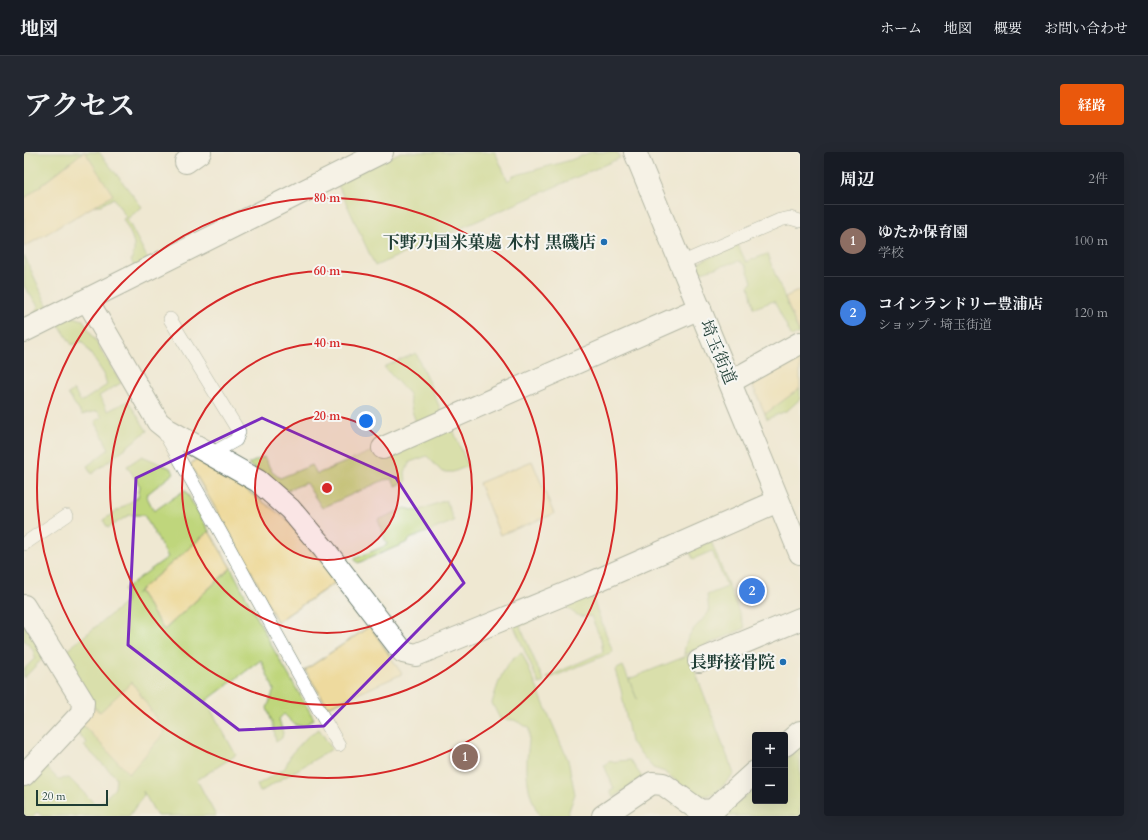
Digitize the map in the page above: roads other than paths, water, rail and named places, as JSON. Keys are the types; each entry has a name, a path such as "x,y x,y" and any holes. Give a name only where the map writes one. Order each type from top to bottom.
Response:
{"street":[{"path":"24,331 382,152"},
{"name":"埼玉街道","path":"635,152 800,553"},
{"path":"87,300 158,422 168,430 258,481 290,509 324,549 403,652 416,655 589,584 778,501"},
{"path":"383,448 700,308"},
{"path":"730,382 800,343"},
{"path":"24,606 83,702 82,713 24,775"},
{"path":"699,661 800,619"},
{"path":"788,742 800,732"},
{"path":"602,816 652,783 663,784 700,811 713,810 752,775"}],"lane":[{"path":"681,263 780,220 790,218 800,221"},
{"path":"170,319 239,432 236,440 211,454"},
{"path":"158,422 227,542 280,642 339,745"},
{"path":"24,544 67,515"}],"place":[{"name":"下野乃国米菓處 木村 黒磯店","path":"604,242"},
{"name":"コインランドリー豊浦店","path":"752,591"},
{"name":"長野接骨院","path":"783,662"},
{"name":"ゆたか保育園","path":"465,757"}]}
